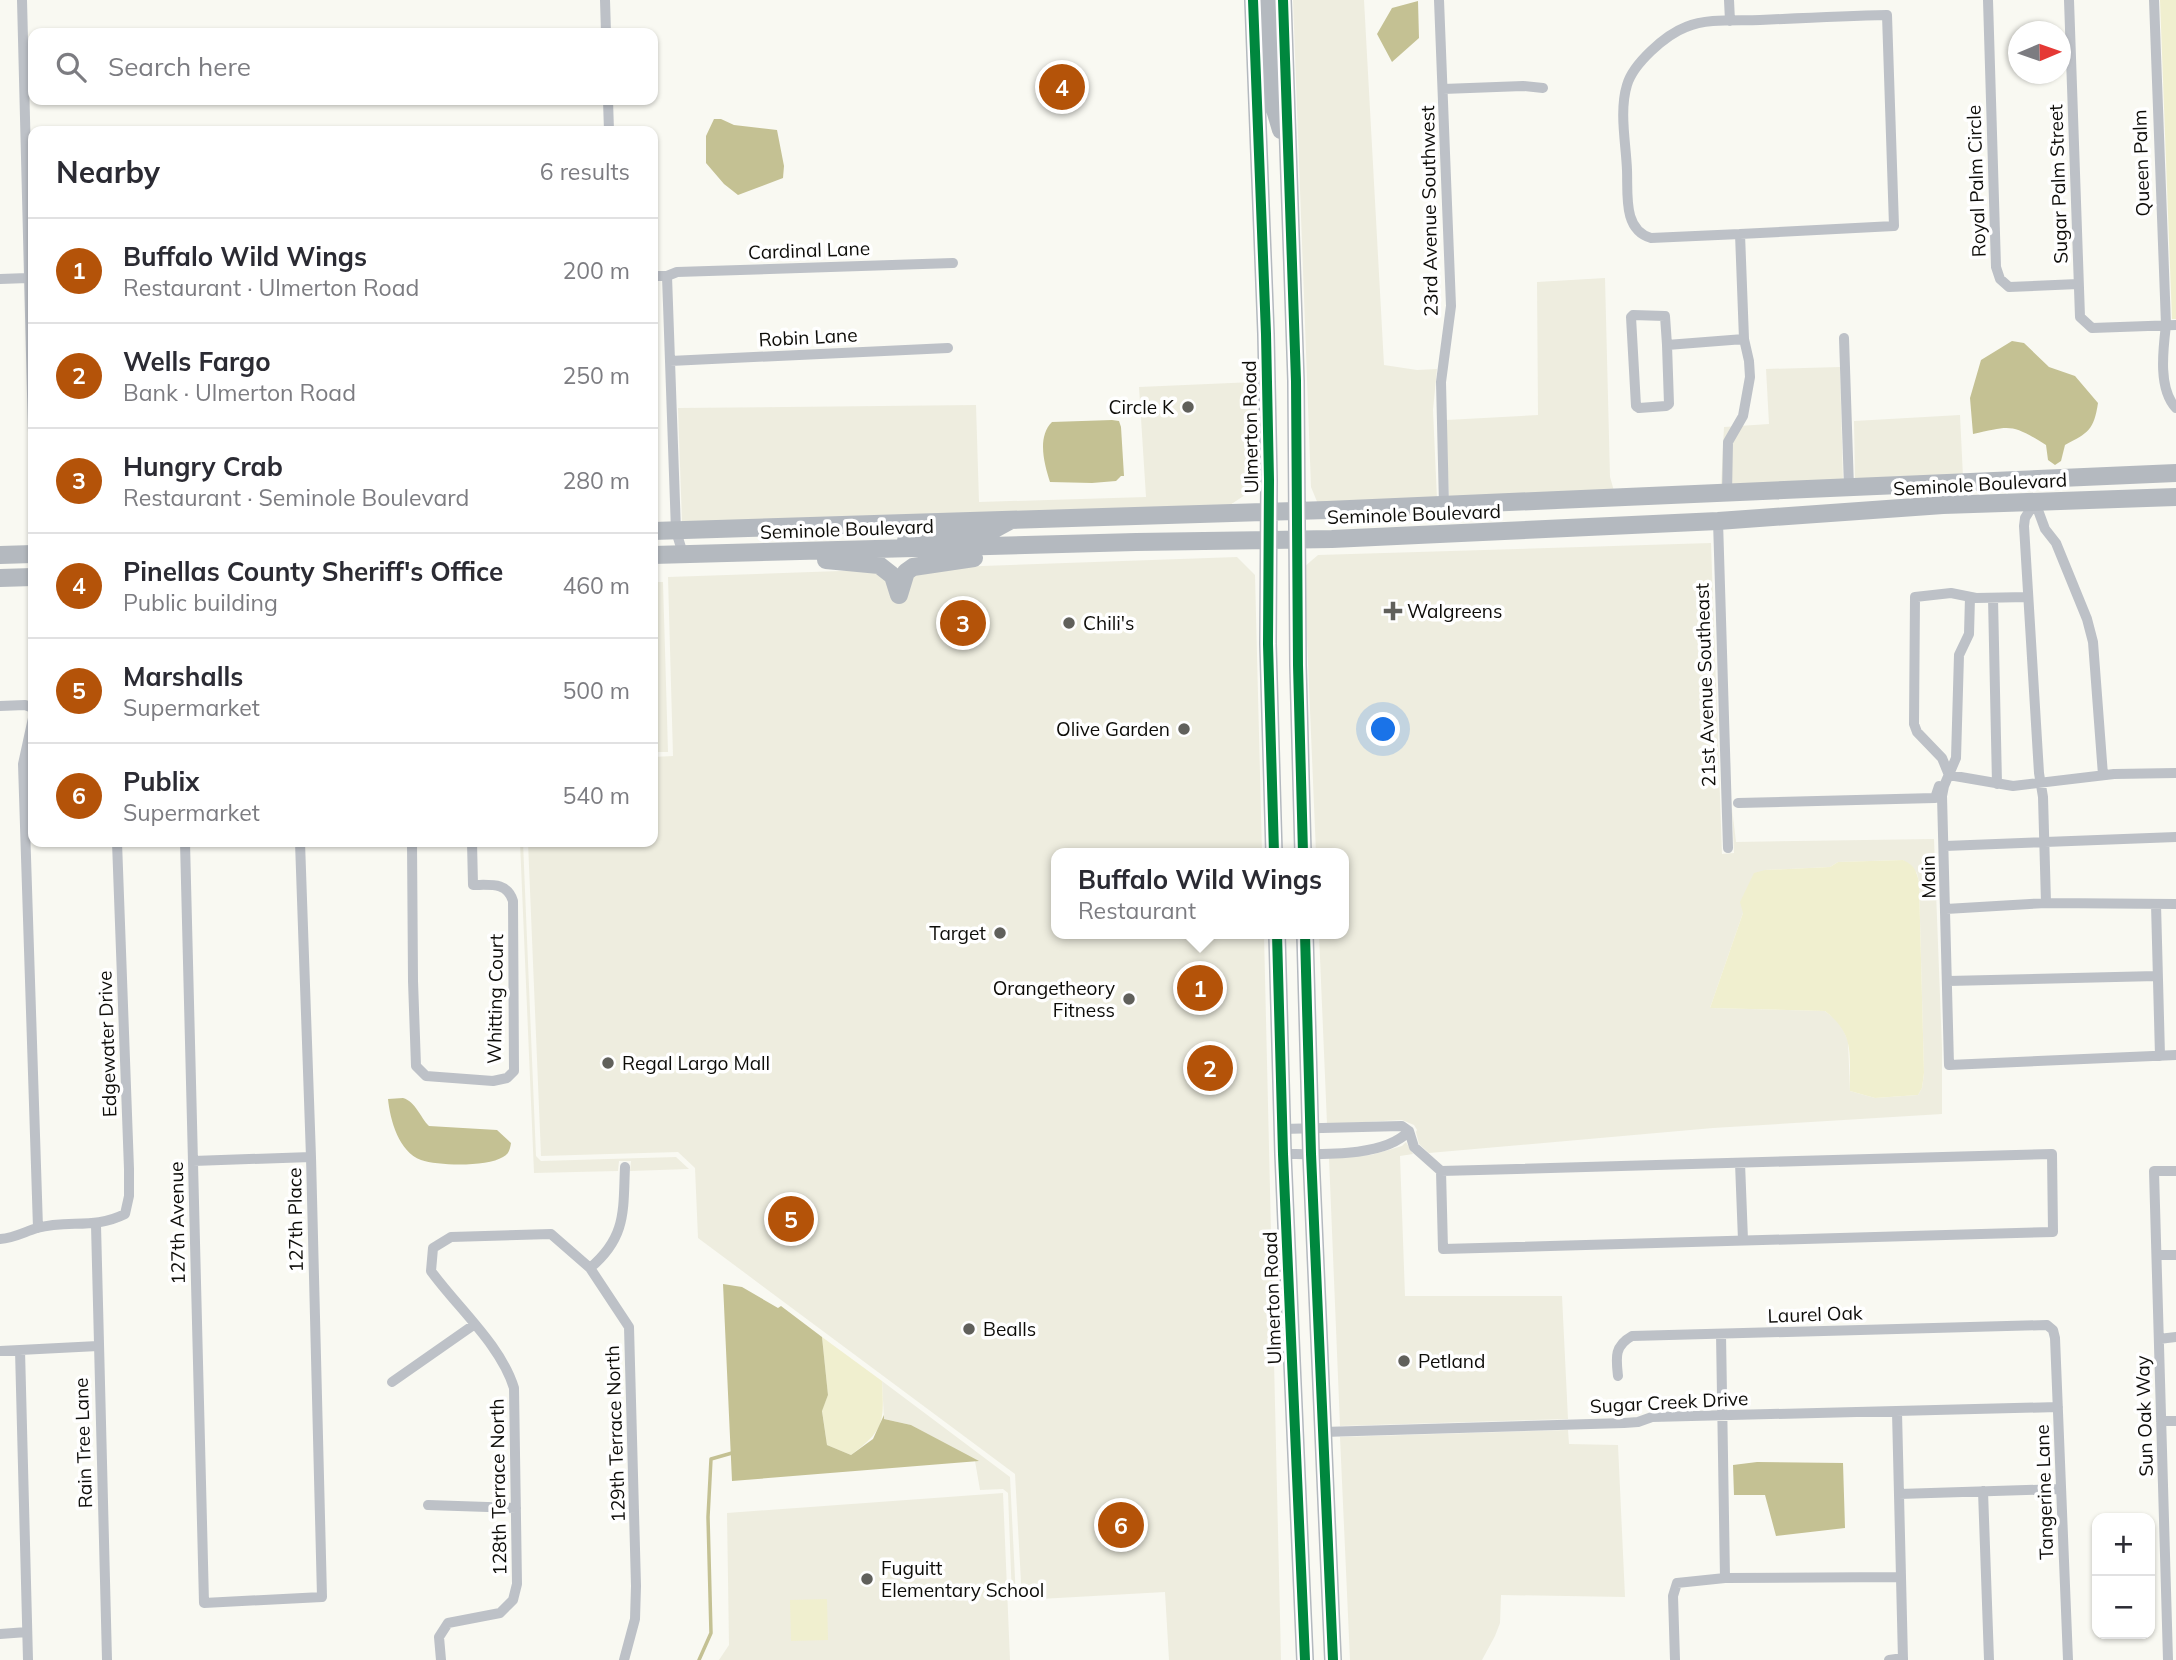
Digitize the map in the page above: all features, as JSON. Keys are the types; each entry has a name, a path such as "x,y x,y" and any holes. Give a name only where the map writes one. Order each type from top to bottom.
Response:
{"main road":[{"name":"Ulmerton Road","path":"1253,0 1265,300 1269,511 1268,644 1274,848"},
{"path":"1268,0 1273,103 1289,154"},
{"path":"1283,0 1298,510 1298,666 1303,848"},
{"name":"Seminole Boulevard","path":"658,531 1444,505 2176,473"},
{"path":"2035,502 2052,493 2105,489 2113,486 2125,475"},
{"path":"1943,505 1956,497 1998,494 2012,480"},
{"path":"1795,515 1808,504 1836,500 1849,488"},
{"path":"1718,521 1727,494"},
{"name":"Seminole Boulevard","path":"658,555 1298,540 1718,521 1943,505 2176,497"},
{"path":"887,549 917,536 989,532 1013,519"},
{"path":"747,553 879,565 893,576 899,595 906,572 921,564 1068,544"},
{"path":"0,555 28,554"},
{"path":"0,578 28,577"},
{"name":"Ulmerton Road","path":"1277,939 1282,1129 1305,1660"},
{"path":"1305,939 1311,1154 1333,1660"}],"street":[{"path":"0,279 28,278 22,0"},
{"path":"605,0 606,28"},
{"name":"23rd Avenue Southwest","path":"1439,0 1451,306 1440,410 1444,505"},
{"path":"1729,0 1730,21"},
{"name":"Royal Palm Circle","path":"1988,0 1996,267 2000,279 2009,287 2078,284"},
{"name":"Sugar Palm Street","path":"2070,0 2078,284"},
{"name":"Queen Palm","path":"2154,0 2171,325"},
{"path":"1887,15 1894,226 1740,234 1651,238 1639,234 1632,224 1628,202 1624,102 1627,84 1636,68 1659,43 1686,27 1730,21 1887,15"},
{"path":"1443,89 1523,86 1543,88"},
{"path":"608,105 610,126"},
{"path":"1727,494 1728,442 1743,416 1750,377 1744,339 1740,234"},
{"name":"Cardinal Lane","path":"658,276 677,272 953,263"},
{"path":"667,276 676,531 682,554"},
{"path":"2078,284 2080,317 2092,328 2171,325 2163,344 2164,377 2168,398 2176,408"},
{"path":"1665,316 1667,345 1669,404 1666,407 1639,408 1636,406 1631,317 1665,316"},
{"path":"1844,338 1849,488"},
{"path":"1667,345 1744,339"},
{"name":"Robin Lane","path":"670,361 948,348"},
{"path":"2035,502 2025,518 2045,842 2046,903"},
{"path":"2035,502 2045,529 2056,543 2093,642 2103,775"},
{"name":"21st Avenue Southeast","path":"1718,521 1728,848"},
{"path":"1950,775 1942,758 1917,732 1914,724 1915,597 1951,593 1970,597 2028,597"},
{"name":"Main","path":"1970,597 1969,634 1959,655 1956,758 1942,796 1949,1065 2160,1056"},
{"path":"1993,598 1997,784"},
{"path":"0,706 28,706"},
{"path":"28,741 23,764 38,1228"},
{"path":"1738,803 1935,798 1943,777 1950,775 2013,786 2103,775 2176,773"},
{"path":"1945,846 2176,837"},
{"name":"Edgewater Drive","path":"96,1224 125,1214 129,1196 117,847"},
{"name":"127th Avenue","path":"186,847 204,1603"},
{"name":"127th Place","path":"204,1603 322,1597 300,847"},
{"name":"Whitting Court","path":"412,847 416,1066 426,1076 493,1081 508,1078 514,1071 513,901 510,892 502,886 473,885 472,847"},
{"path":"1946,909 2046,903 2176,904"},
{"path":"2156,904 2160,1056 2176,1055"},
{"path":"1948,981 2157,976"},
{"path":"1282,1129 1402,1126 1409,1131 1414,1147 1441,1171 2052,1154 2053,1232 1443,1249 1441,1171"},
{"path":"1283,1154 1369,1150 1400,1141 1409,1131"},
{"path":"193,1161 311,1157"},
{"path":"1740,1163 1743,1240"},
{"path":"590,1268 612,1244 621,1227 625,1167"},
{"name":"Sun Oak Way","path":"2168,1660 2171,1586 2169,1504 2161,1421 2154,1171 2176,1171"},
{"path":"0,1239 12,1238 38,1228 96,1224"},
{"name":"Rain Tree Lane","path":"96,1224 107,1660"},
{"name":"129th Terrace North","path":"551,1234 590,1268 629,1327 636,1586 635,1619 624,1660"},
{"name":"128th Terrace North","path":"441,1660 439,1637 448,1623 500,1613 513,1600 517,1584 514,1388 509,1373 475,1324 431,1271 433,1248 451,1237 551,1234"},
{"path":"2157,1255 2176,1255"},
{"path":"392,1382 475,1324"},
{"name":"Laurel Oak","path":"1618,1377 1618,1348 1632,1336 2047,1325"},
{"name":"Tangerine Lane","path":"2047,1325 2053,1330 2055,1338 2068,1660"},
{"path":"1721,1334 1725,1578"},
{"path":"2159,1339 2176,1338"},
{"path":"0,1351 98,1346"},
{"path":"20,1350 28,1660"},
{"name":"Sugar Creek Drive","path":"1323,1432 1625,1423 1652,1417 2058,1407"},
{"path":"1889,1660 1903,1659 1897,1412"},
{"path":"2161,1421 2176,1421"},
{"path":"1899,1494 2061,1489"},
{"path":"1983,1491 1989,1660"},
{"path":"428,1505 516,1508"},
{"path":"1675,1660 1673,1596 1677,1583 1725,1578 1901,1577"},
{"path":"0,1634 27,1632"}],"shaded area":[{"path":"1293,0 1364,0 1384,365 1417,370 1437,369 1433,410 1437,499 1318,504 1311,487"},
{"path":"1418,1 1419,38 1392,62 1377,34 1392,8"},
{"path":"714,119 734,125 777,130 784,166 783,178 738,195 724,184 706,163 706,136"},
{"path":"1605,278 1610,477 1614,491 1449,498 1446,420 1538,415 1537,282"},
{"path":"2012,341 2024,343 2049,367 2075,376 2098,403 2089,430 2065,445 2061,461 2055,465 2048,460 2046,445 2026,433 2004,428 1973,434 1970,398 1981,360"},
{"path":"1840,367 1843,482 1721,487 1724,427 1769,424 1766,369"},
{"path":"1254,382 1257,487 1227,507 682,522 678,408 976,405 979,502 1146,497 1139,387"},
{"path":"1960,415 1963,477 1855,481 1854,421"},
{"path":"1119,421 1121,427 1124,476 1116,481 1092,483 1050,482 1043,443 1047,428 1052,422"},
{"path":"1711,543 1722,854 1734,853 1732,808 1736,842 1934,839 1942,1114 1713,1128 1429,1153 1419,1144 1414,1125 1402,1120 1327,1124 1319,939 1349,939 1349,848 1316,848 1304,567 1318,555","holes":["1903,860 1917,873 1924,1073 1918,1095 1875,1098 1850,1091 1848,1041 1840,1023 1825,1011 1710,1008 1743,913 1765,870 1830,867 1838,862"]},
{"path":"1237,557 1255,575 1262,848 1051,848 1051,939 1264,939 1281,1660 1169,1660 1165,1592 1022,1600 1015,1474 698,1238 695,1168 678,1152 541,1156 528,847 658,847 658,757 673,756 668,577"},
{"path":"658,582 663,582 668,752 658,752"},
{"path":"520,847 523,847 536,1156 541,1161 676,1157 689,1169 630,1171 631,1161 619,1161 618,1171 534,1173"},
{"path":"403,1098 415,1106 429,1126 497,1130 511,1143 509,1151 496,1160 475,1164 429,1162 413,1156 397,1134 388,1099"},
{"path":"1406,1142 1413,1154 1400,1156 1405,1296 1562,1296 1568,1419 1340,1426 1329,1158 1371,1155 1402,1146"},
{"path":"723,1284 742,1287 778,1308 781,1306 822,1337 828,1395 822,1411 827,1445 851,1455 873,1439 884,1415 884,1419 911,1425 979,1461 732,1481"},
{"path":"882,1381 1010,1477 1016,1598 1012,1598 1008,1493 1003,1489 980,1490 977,1461 911,1425 884,1419"},
{"path":"1568,1430 1569,1444 1618,1445 1625,1597 1501,1595 1500,1623 1482,1660 1350,1660 1340,1437"},
{"path":"1757,1462 1843,1463 1845,1528 1776,1536 1765,1495 1734,1495 1733,1465"},
{"name":"Fuguitt Elementary School","path":"1003,1493 1010,1660 719,1660 729,1645 727,1513"}],"green space":[{"path":"2160,0 2176,0 2176,319 2172,319"},
{"path":"1903,860 1914,869 1919,883 1924,1073 1918,1095 1875,1098 1850,1091 1849,1046 1842,1029 1825,1011 1710,1008 1743,913 1740,902 1754,873 1765,870 1830,867 1838,862"},
{"path":"822,1337 882,1381 883,1406 880,1424 870,1439 851,1455 827,1445 822,1410 828,1395"},
{"path":"827,1599 828,1640 791,1641 790,1600"}],"waterway":[{"path":"699,1660 711,1633 708,1517 711,1459 732,1453"}],"cycle path":[{"path":"1253,0 1266,334 1268,644 1274,848"},
{"path":"1283,0 1296,381 1298,665 1303,848"},
{"path":"1277,939 1283,1154 1305,1660"},
{"path":"1305,939 1311,1154 1333,1660"}],"place":[{"name":"Pinellas County Sheriff's Office","path":"1062,87"},
{"name":"Circle K","path":"1188,407"},
{"name":"Walgreens","path":"1393,611"},
{"name":"Hungry Crab","path":"963,623"},
{"name":"Chili's","path":"1069,623"},
{"name":"Olive Garden","path":"1184,729"},
{"name":"Target","path":"1000,933"},
{"name":"Buffalo Wild Wings","path":"1200,988"},
{"name":"Orangetheory Fitness","path":"1129,999"},
{"name":"Regal Largo Mall","path":"608,1063"},
{"name":"Wells Fargo","path":"1210,1068"},
{"name":"Marshalls","path":"791,1219"},
{"name":"Bealls","path":"969,1329"},
{"name":"Petland","path":"1404,1361"},
{"name":"Publix","path":"1121,1525"},
{"name":"Fuguitt Elementary School","path":"867,1579"}]}
